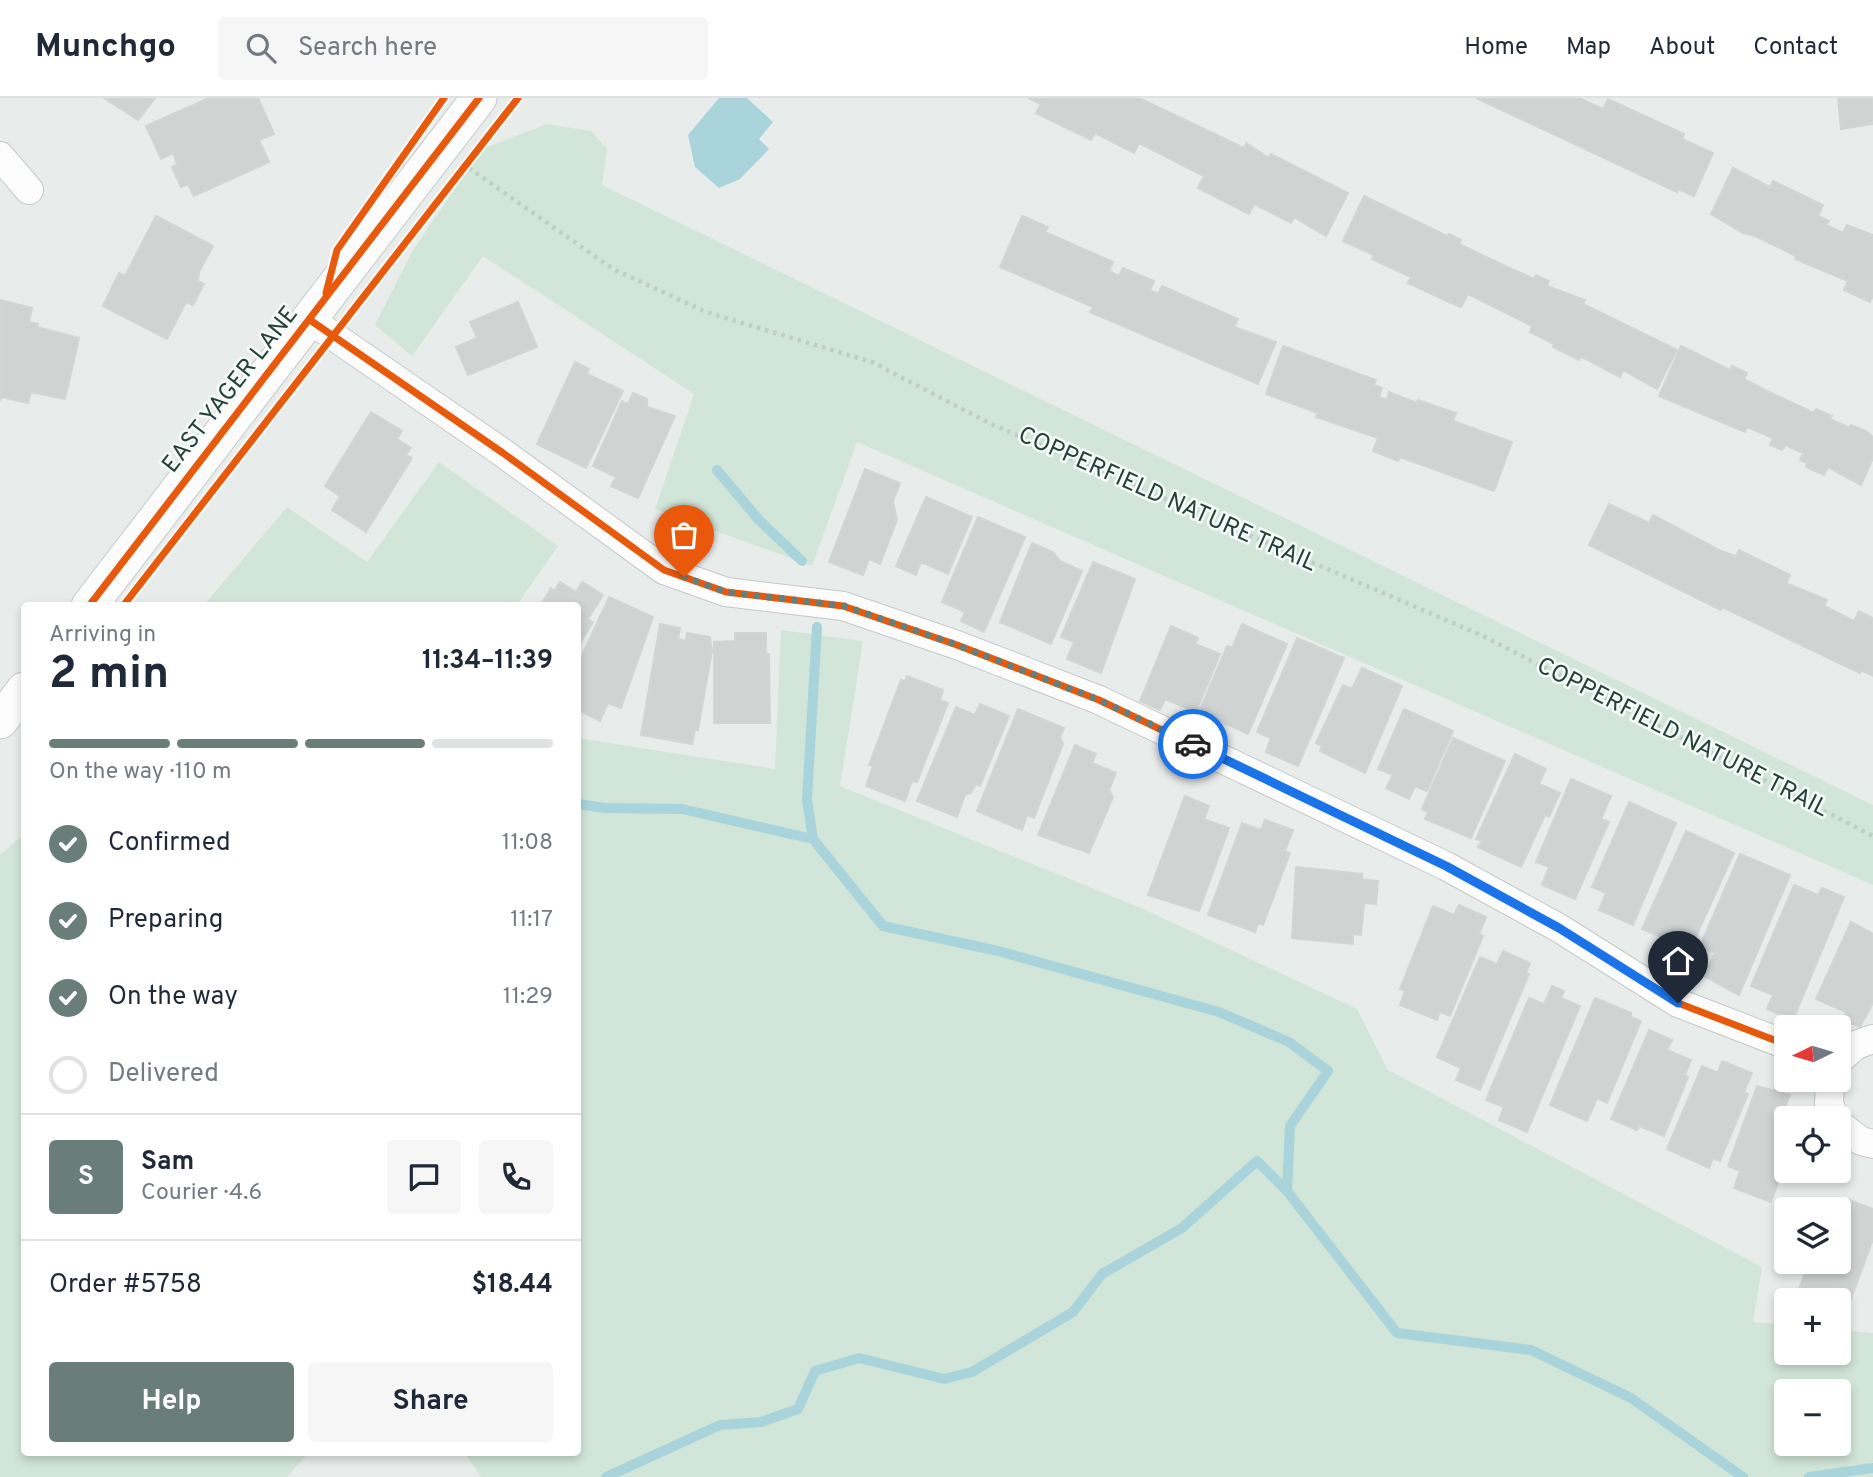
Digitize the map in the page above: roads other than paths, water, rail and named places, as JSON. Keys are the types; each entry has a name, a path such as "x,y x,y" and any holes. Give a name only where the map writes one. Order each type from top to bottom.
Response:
{"street":[{"name":"EAST YAGER LANE","path":"92,602 479,98"},
{"path":"0,156 29,190"},
{"path":"310,320 503,453 664,570 726,592 844,606 957,645 1099,700 1446,866 1559,928 1678,1003 1774,1040"},
{"path":"0,722 21,694"},
{"path":"1852,1049 1873,1040"},
{"path":"1851,1133 1861,1141 1873,1144"}],"water":[{"path":"719,98 747,98 773,122 759,139 769,149 740,179 719,188 695,167 688,135"}],"waterway":[{"path":"717,470 759,520 802,561"},
{"path":"813,839 807,800 817,627"},
{"path":"581,804 605,808 682,809 813,839 883,926 998,951 1219,1012 1289,1042 1328,1071 1290,1126 1287,1191"},
{"path":"606,1477 720,1425 761,1422 798,1409 815,1371 859,1358 944,1379 972,1372 1073,1312 1102,1274 1182,1228 1257,1161 1287,1191 1397,1333 1531,1350 1631,1398 1743,1477"},
{"path":"1809,1477 1873,1468"}]}
